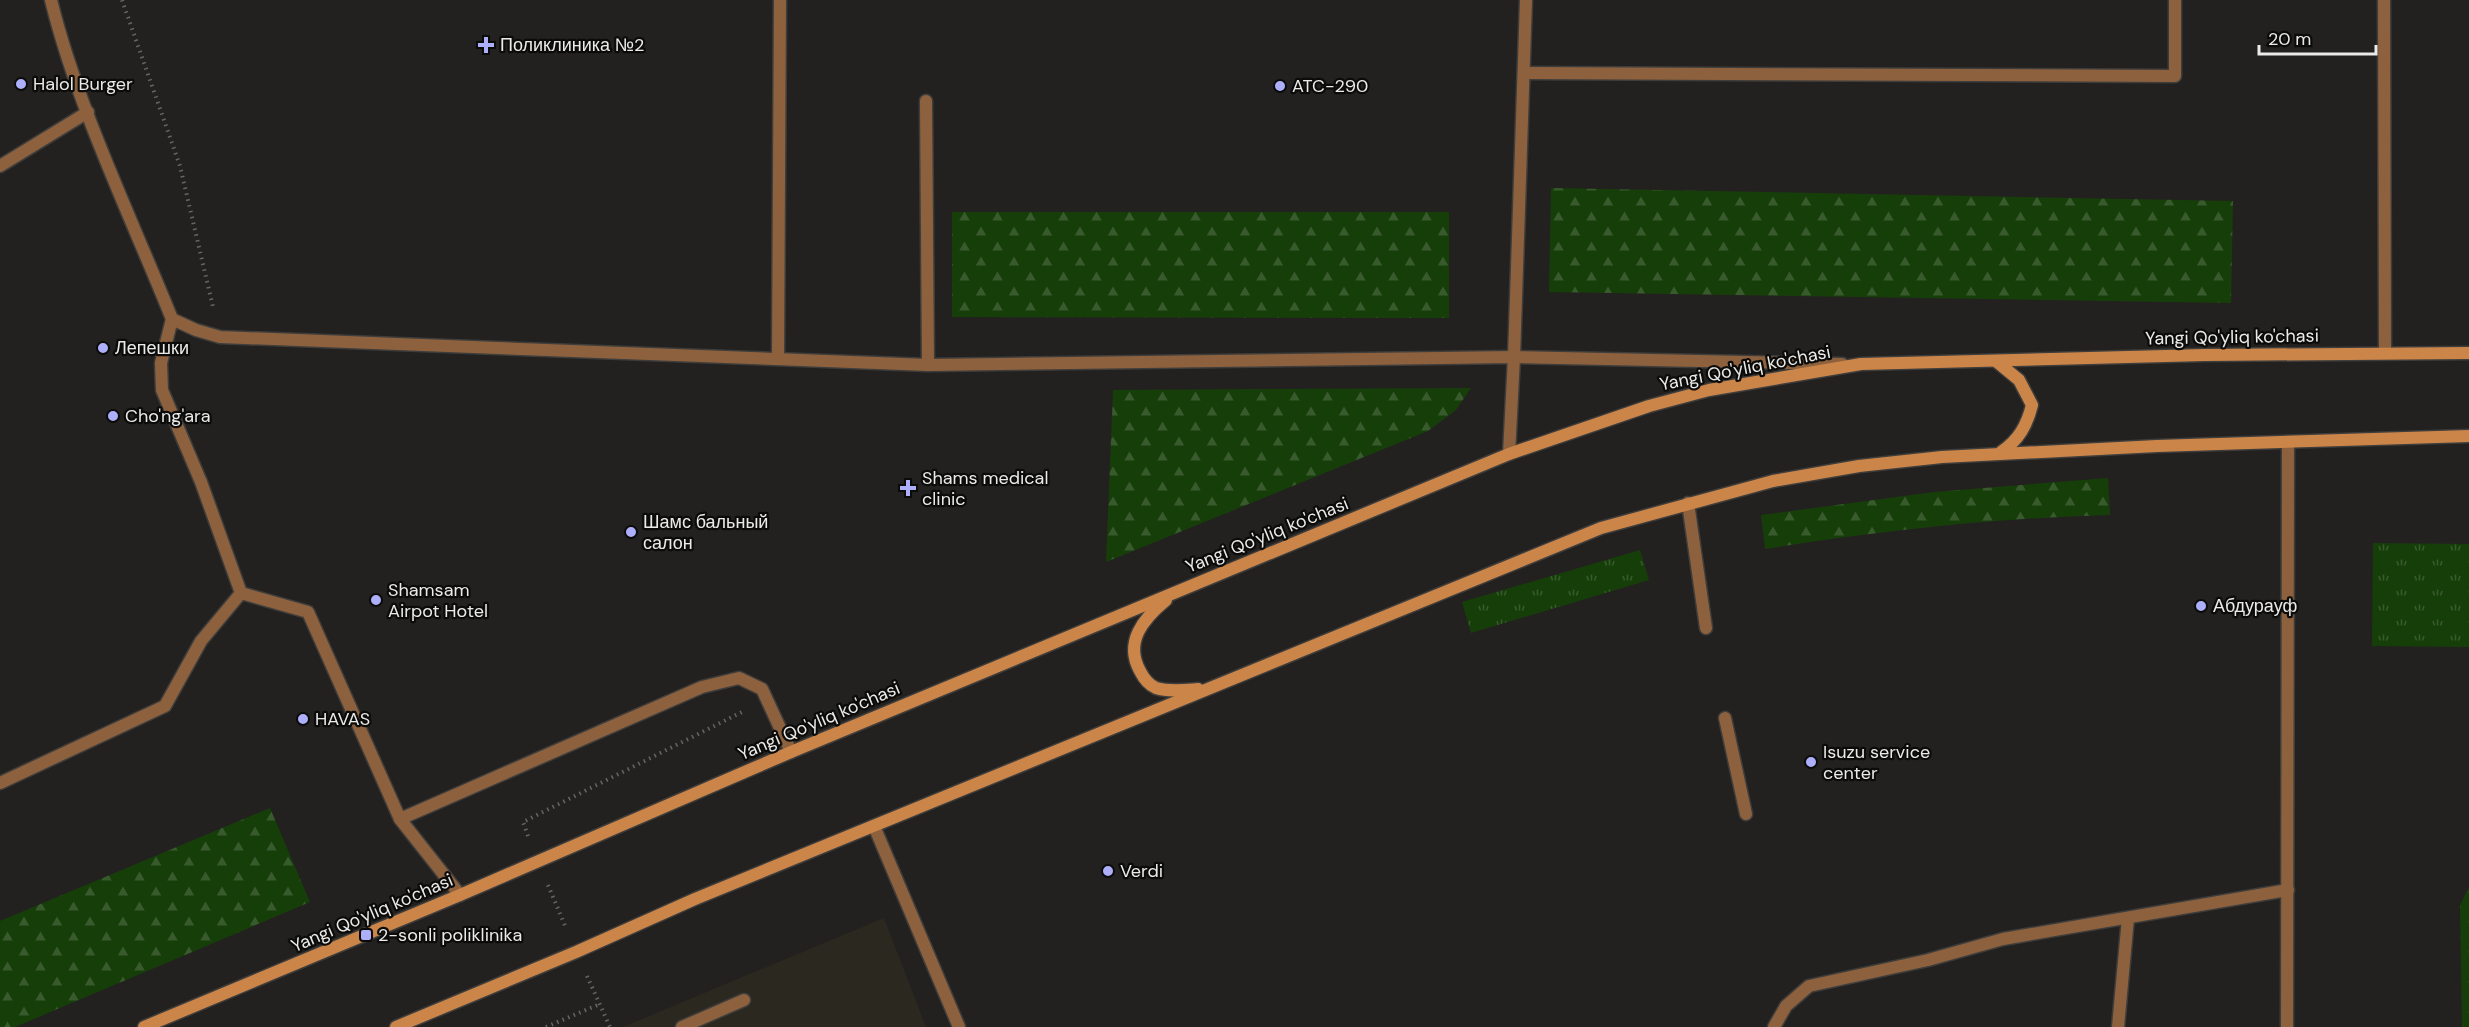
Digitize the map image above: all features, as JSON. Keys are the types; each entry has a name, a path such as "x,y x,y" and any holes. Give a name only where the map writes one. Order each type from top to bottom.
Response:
{"main road":[{"name":"Yangi Qo'yliq ko'chasi","path":"144,1027 460,895 791,752 1509,454 1649,406 1709,390 1861,364 2469,353"},
{"path":"1996,361 2019,380 2032,405 2022,432 2013,444 2000,453"},
{"path":"396,1027 576,952 695,898 1601,528 1688,503 1816,473 2000,453 2469,436"},
{"path":"1176,592 1149,614 1135,636 1134,659 1142,676 1154,687 1181,691 1211,688"}],"street":[{"path":"51,0 58,27 88,112 172,319 161,363 162,390 201,482 241,592"},
{"path":"778,359 780,0"},
{"path":"1509,454 1526,0"},
{"path":"1524,73 2175,76 2175,0"},
{"path":"2384,0 2385,353"},
{"path":"926,101 928,365"},
{"path":"0,166 88,112"},
{"path":"172,319 220,337 928,365 1514,357 1861,364"},
{"path":"2287,1027 2288,442"},
{"path":"1688,503 1706,628"},
{"path":"0,783 165,706 201,641 241,592"},
{"path":"241,592 308,612 400,819 460,895"},
{"path":"400,819 702,687 739,678 762,689 791,752"},
{"path":"1725,718 1746,814"},
{"path":"874,826 959,1027"},
{"path":"1774,1027 1786,1006 1809,986 1928,960 2003,939 2288,890"},
{"path":"2118,1027 2128,918"},
{"path":"682,1027 744,1000"}],"path":[{"path":"122,0 180,166 220,337"},
{"path":"610,1027 576,952 523,822 767,700"},
{"path":"546,1027 600,1004"}],"shaded area":[{"path":"884,918 926,1027 623,1027"}],"green space":[{"path":"1551,188 2233,201 2231,303 1549,292"},
{"path":"952,212 1449,212 1449,318 952,317"},
{"path":"1471,388 1456,410 1428,431 1106,562 1113,390"},
{"path":"2108,478 2110,515 1937,526 1765,549 1761,515 1934,492"},
{"path":"2373,543 2469,544 2469,647 2372,646"},
{"path":"1640,550 1649,580 1471,633 1462,602"},
{"path":"270,808 310,902 15,1027 0,1027 0,921"},
{"path":"2469,887 2469,1027 2462,1027 2460,905"}],"place":[{"name":"Поликлиника №2","path":"486,45"},
{"name":"Halol Burger","path":"21,84"},
{"name":"ATC-290","path":"1280,86"},
{"name":"Лепешки","path":"103,348"},
{"name":"Cho'ng'ara","path":"113,416"},
{"name":"Shams medical clinic","path":"908,488"},
{"name":"Шамс бальный салон","path":"631,532"},
{"name":"Shamsam Airpot Hotel","path":"376,600"},
{"name":"Абдурауф","path":"2201,606"},
{"name":"HAVAS","path":"303,719"},
{"name":"Isuzu service center","path":"1811,762"},
{"name":"Verdi","path":"1108,871"},
{"name":"2-sonli poliklinika","path":"366,935"}]}
